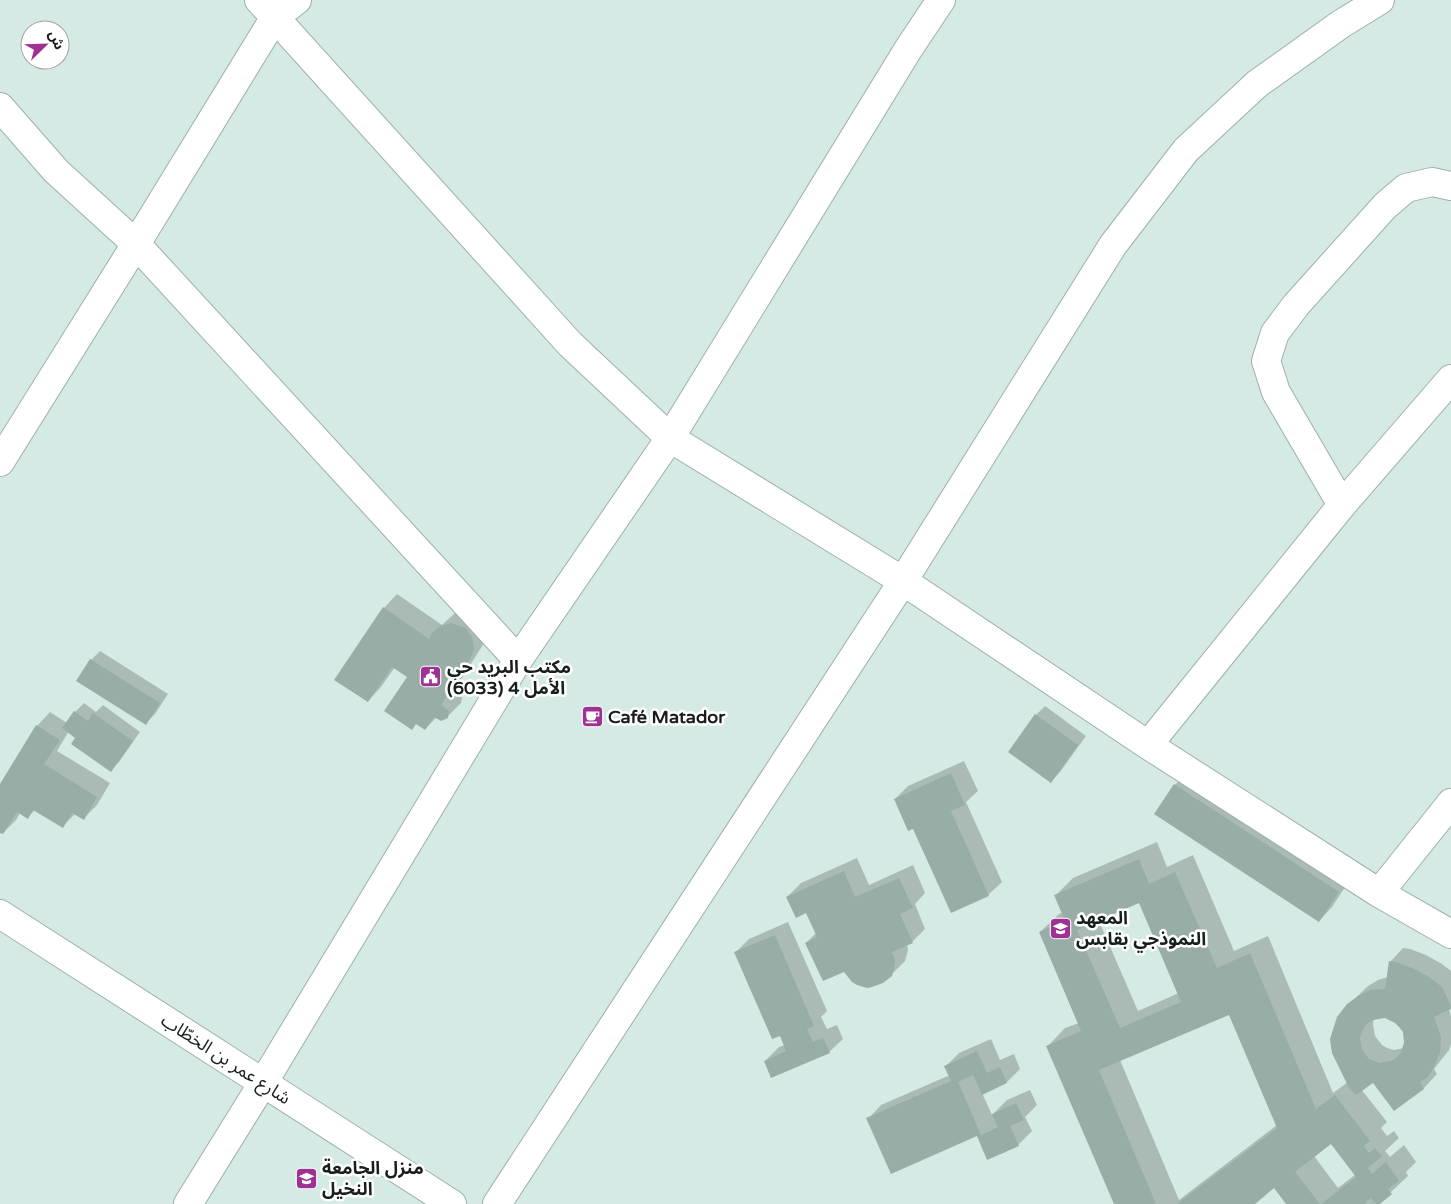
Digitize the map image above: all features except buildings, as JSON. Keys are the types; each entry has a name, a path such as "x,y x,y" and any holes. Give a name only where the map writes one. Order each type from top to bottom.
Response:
{"street":[{"path":"0,462 136,244 267,8 297,0"},
{"path":"188,1204 518,660 670,438 909,48 941,0"},
{"path":"496,1204 903,581 1113,246 1186,150 1257,84 1342,24 1380,0"},
{"path":"267,8 570,344 670,438 903,581 1148,745 1378,892 1451,934"},
{"path":"0,107 56,171 136,244 518,660"},
{"path":"1342,505 1276,392 1266,361 1275,333 1296,305 1385,206 1406,188 1432,182 1451,186"},
{"path":"1148,745 1342,505 1451,379"},
{"path":"1378,892 1451,803"},
{"name":"شارع عمر بن الخطّاب","path":"0,914 452,1204"}],"place":[{"name":"مكتب البريد حي الأمل 4 (6033)","path":"431,677"},
{"name":"Café Matador","path":"592,717"},
{"name":"المعهد النموذجي بقابس","path":"1060,928"},
{"name":"منزل الجامعة النخيل","path":"306,1178"}]}
